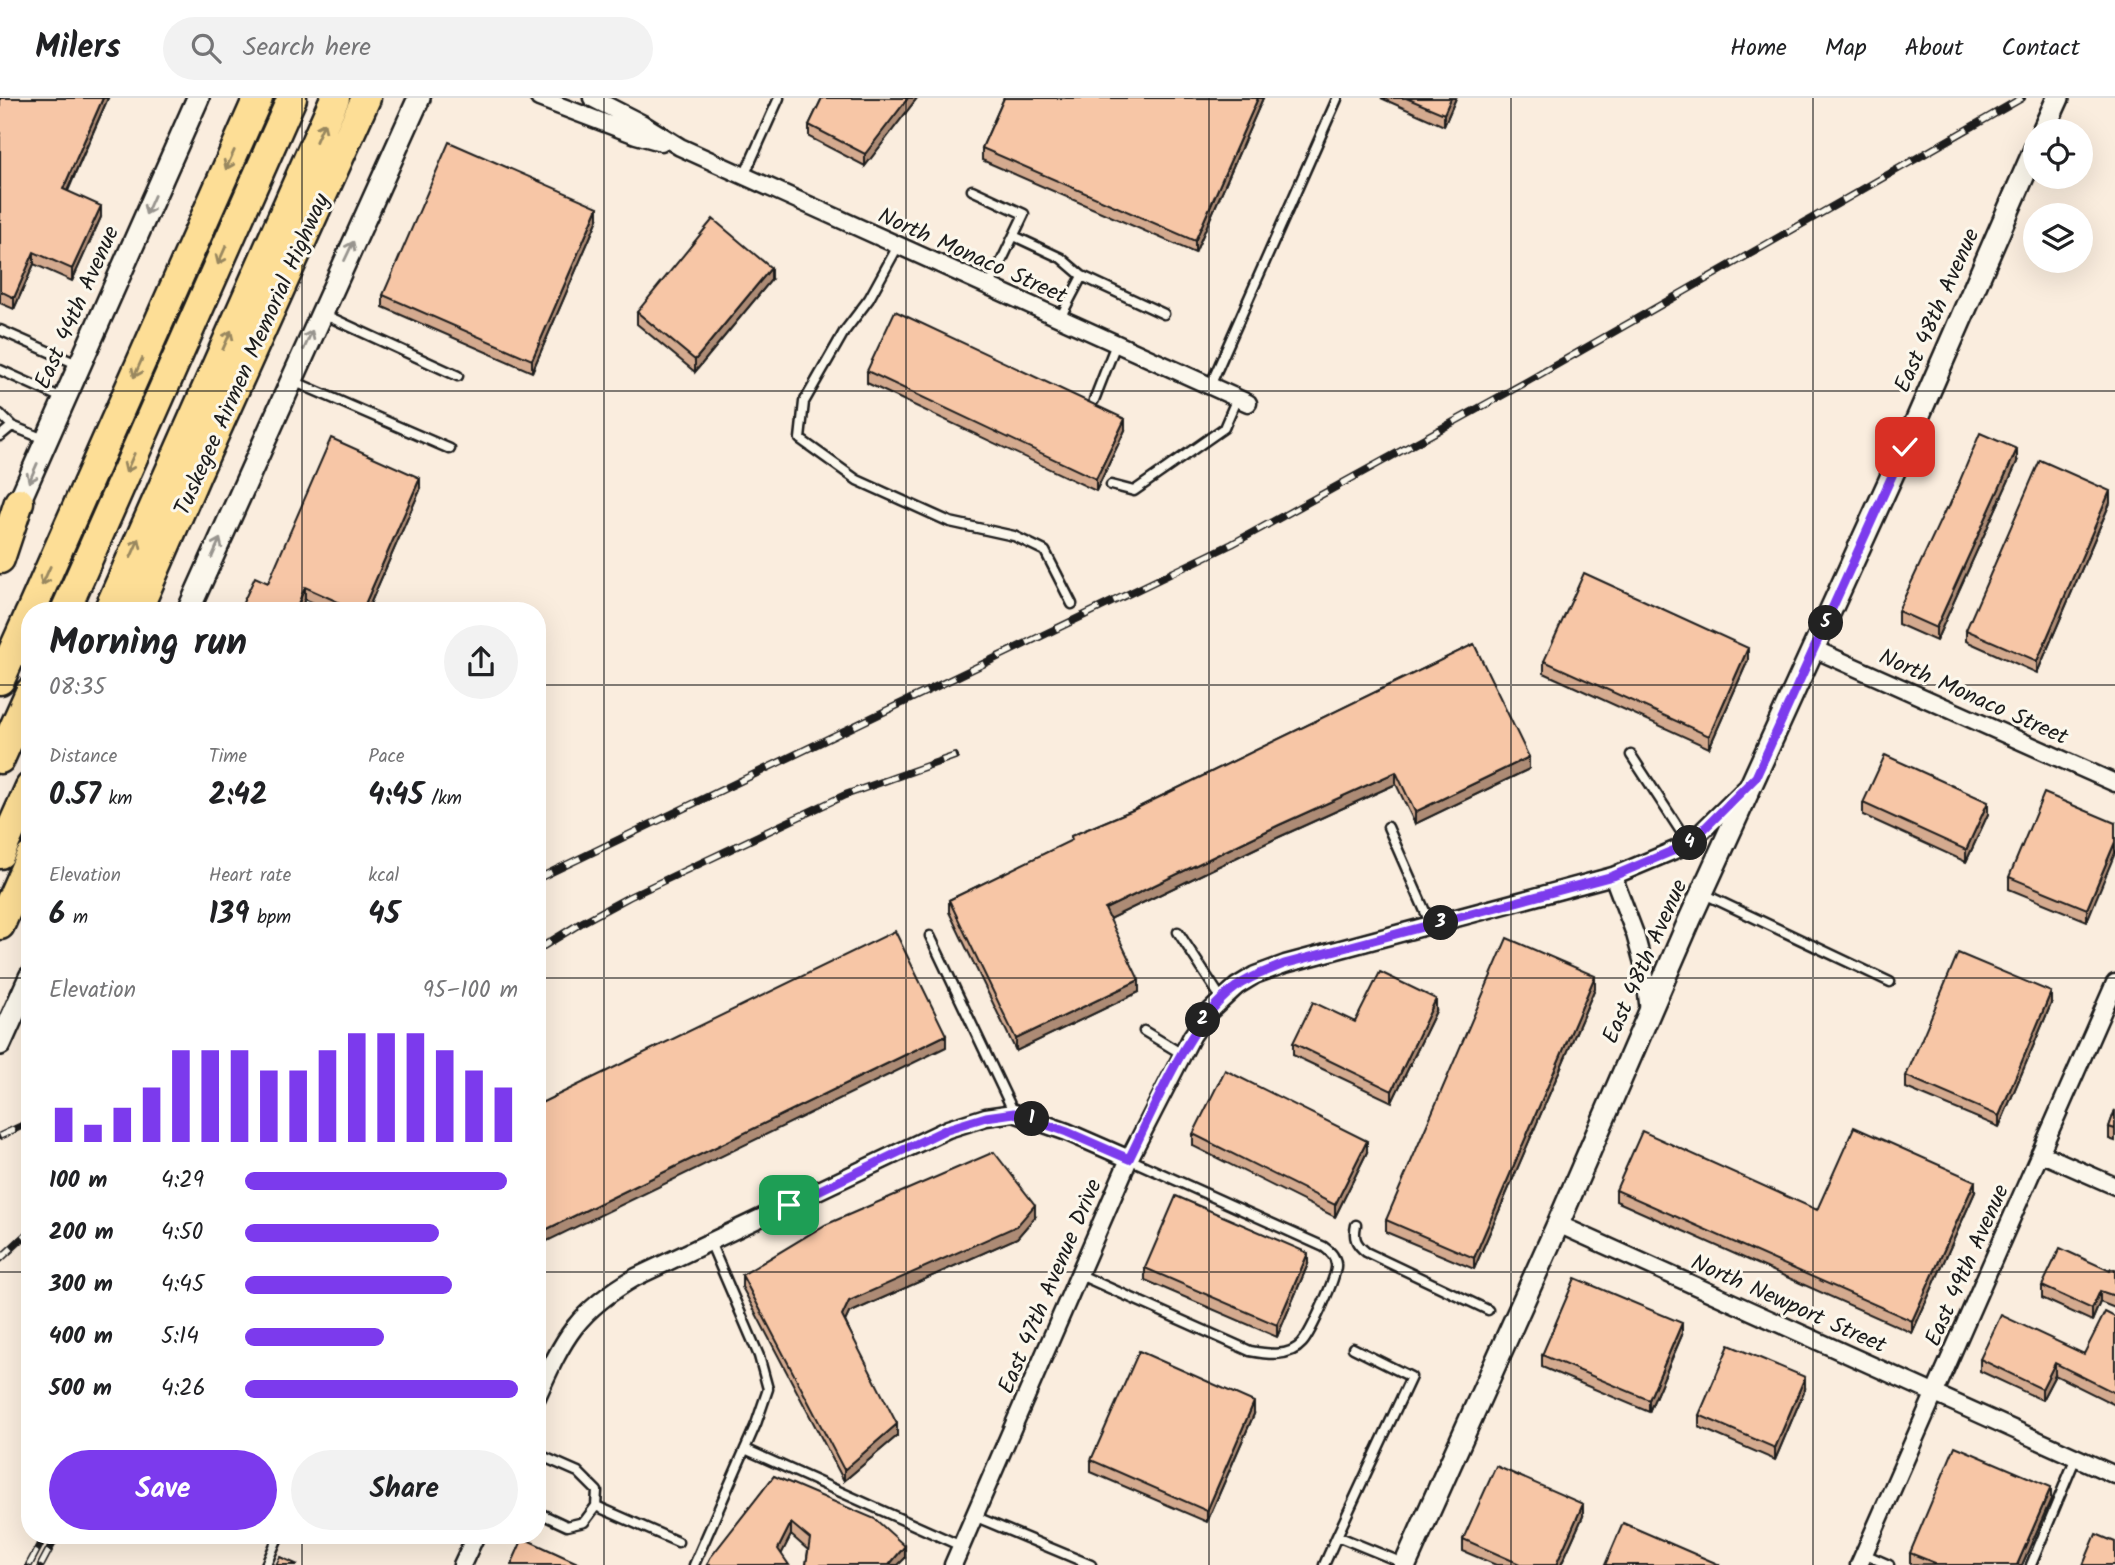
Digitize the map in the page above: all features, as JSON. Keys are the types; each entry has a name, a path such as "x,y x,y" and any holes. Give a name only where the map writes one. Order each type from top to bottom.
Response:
{"highway":[{"path":"34,602 258,98"},
{"path":"69,602 292,98"},
{"path":"112,602 335,98"},
{"name":"Tuskegee Airmen Memorial Highway","path":"141,602 366,98"},
{"path":"0,559 19,502"},
{"path":"0,680 21,632"},
{"path":"0,760 21,712"},
{"path":"0,854 21,807"},
{"path":"0,925 21,877"}],"street":[{"name":"East 44th Avenue","path":"0,536 47,441 198,98"},
{"path":"192,602 419,98"},
{"name":"North Monaco Street","path":"539,98 636,135 680,147"},
{"name":"North Monaco Street","path":"592,98 680,147 1243,400"},
{"path":"2048,119 2058,98"},
{"name":"East 48th Avenue","path":"1405,1565 2023,176"},
{"name":"North Monaco Street","path":"1814,649 2115,783"},
{"name":"East 47th Avenue Drive","path":"953,1565 1129,1159 1192,1036 1221,998 1255,975 1284,964 1613,876 1689,844 1756,777"},
{"path":"1613,876 1636,934 1644,967 1649,1013"},
{"name":"East 49th Avenue","path":"1861,1559 2115,983"},
{"path":"0,1045 21,997"},
{"path":"546,1377 556,1354 579,1320 598,1301 636,1277 947,1129 986,1117 1014,1113 1129,1159"},
{"path":"2040,1153 2115,1186"},
{"name":"North Newport Street","path":"1558,1224 2115,1475"},
{"path":"462,1565 472,1544"}],"lane":[{"path":"744,176 779,98"},
{"path":"1210,386 1337,99"},
{"path":"972,190 1024,214 989,287"},
{"path":"1014,236 1061,258 1082,276 1164,314"},
{"path":"898,246 869,299 844,332 804,402 800,439 857,480 880,491 950,522 1014,536 1045,551 1072,604"},
{"path":"1060,318 1082,276"},
{"path":"320,313 458,376"},
{"path":"0,330 79,365"},
{"path":"1094,400 1116,344"},
{"path":"0,370 65,399"},
{"path":"290,380 450,449"},
{"path":"1111,485 1134,491 1224,428 1243,400"},
{"path":"0,414 12,426 47,441"},
{"path":"0,436 12,426"},
{"path":"1631,755 1689,844"},
{"path":"1388,827 1431,925"},
{"path":"1702,893 1890,982"},
{"path":"1178,933 1221,998"},
{"path":"930,936 1014,1113"},
{"path":"1144,1031 1182,1054"},
{"path":"1078,1274 1250,1351 1272,1355 1302,1344 1335,1279 1337,1266 1334,1256 1324,1247 1129,1159"},
{"path":"1356,1225 1354,1235 1357,1245 1366,1252 1488,1310"},
{"path":"694,1565 746,1449 768,1389 751,1336 710,1242"},
{"path":"1324,1565 1411,1377 1353,1348"},
{"path":"746,1449 961,1546"},
{"path":"2031,1565 2076,1457"},
{"path":"546,1458 578,1472 589,1480 597,1491 596,1506 584,1522 567,1526 546,1516"},
{"path":"596,1506 678,1542"},
{"path":"974,1516 1091,1565"},
{"path":"1337,1536 1405,1565"},
{"path":"266,1565 275,1544"},
{"path":"1861,1559 1889,1565"}],"building":[{"path":"0,98 103,98 63,189 101,206 72,269 34,252 14,298 0,291"},
{"path":"822,98 908,98 865,154 809,125"},
{"path":"1004,98 1258,98 1195,241 982,148"},
{"path":"1406,98 1451,98 1444,114"},
{"path":"449,142 598,207 532,360 383,295"},
{"path":"713,219 771,268 695,360 637,312"},
{"path":"895,311 1125,419 1096,479 867,371"},
{"path":"1980,433 2017,449 1936,628 1898,611 1946,508 1948,509"},
{"path":"331,438 420,478 366,602 338,602 305,587 299,602 243,602 255,577 268,583"},
{"path":"2040,460 2110,491 2037,661 1966,630"},
{"path":"1584,573 1748,648 1709,736 1544,661"},
{"path":"1474,644 1529,757 1415,812 1396,772 1105,909 1139,980 1016,1039 949,900 1072,840 1071,836 1133,810"},
{"path":"1885,755 1988,802 1966,850 1863,803"},
{"path":"2044,793 2115,823 2115,842 2087,909 2009,877"},
{"path":"895,931 946,1035 546,1230 546,1101"},
{"path":"1507,938 1595,976 1474,1258 1386,1220"},
{"path":"1958,953 2051,992 1999,1116 1906,1076"},
{"path":"1380,972 1436,999 1392,1091 1293,1043 1313,1002 1355,1022"},
{"path":"1225,1070 1367,1141 1335,1205 1193,1134"},
{"path":"2115,1110 2115,1129 2109,1127"},
{"path":"1854,1127 1975,1181 1912,1321 1616,1190 1642,1131 1817,1210"},
{"path":"994,1152 1035,1205 1017,1226 849,1301 842,1316 897,1424 844,1470 742,1275 825,1225"},
{"path":"1176,1196 1308,1253 1277,1325 1145,1268"},
{"path":"2060,1248 2110,1271 2115,1270 2115,1296 2100,1291 2092,1309 2042,1286"},
{"path":"1575,1278 1682,1323 1649,1400 1542,1355"},
{"path":"2105,1312 2115,1317 2115,1393 2055,1363 2042,1389 1980,1359 2001,1315 2084,1354"},
{"path":"1729,1345 1805,1377 1775,1448 1699,1415"},
{"path":"1139,1351 1254,1402 1207,1511 1091,1460"},
{"path":"1955,1446 2051,1487 2017,1565 1935,1565 1910,1553"},
{"path":"1496,1466 1583,1504 1556,1565 1522,1565 1463,1539"},
{"path":"774,1476 875,1519 905,1546 889,1565 806,1565 810,1539 791,1523 778,1549 789,1565 707,1565"},
{"path":"1623,1523 1720,1565 1605,1565"},
{"path":"2096,1534 2115,1542 2115,1565 2083,1565"},
{"path":"520,1544 536,1544 582,1565 511,1565"},
{"path":"280,1557 298,1565 276,1565"}],"railway":[{"path":"546,875 1232,544 1528,381 2022,98"},
{"path":"546,944 629,897 845,795 955,756"},
{"path":"0,1136 21,1126"},
{"path":"0,1259 21,1239"},
{"path":"29,1565 40,1544"},
{"path":"41,1565 52,1544"}],"route":[{"path":"789,1205 947,1129 986,1117 1014,1113 1129,1159 1192,1036 1221,998 1255,975 1284,964 1613,876 1689,844 1756,777 1905,447"}]}
